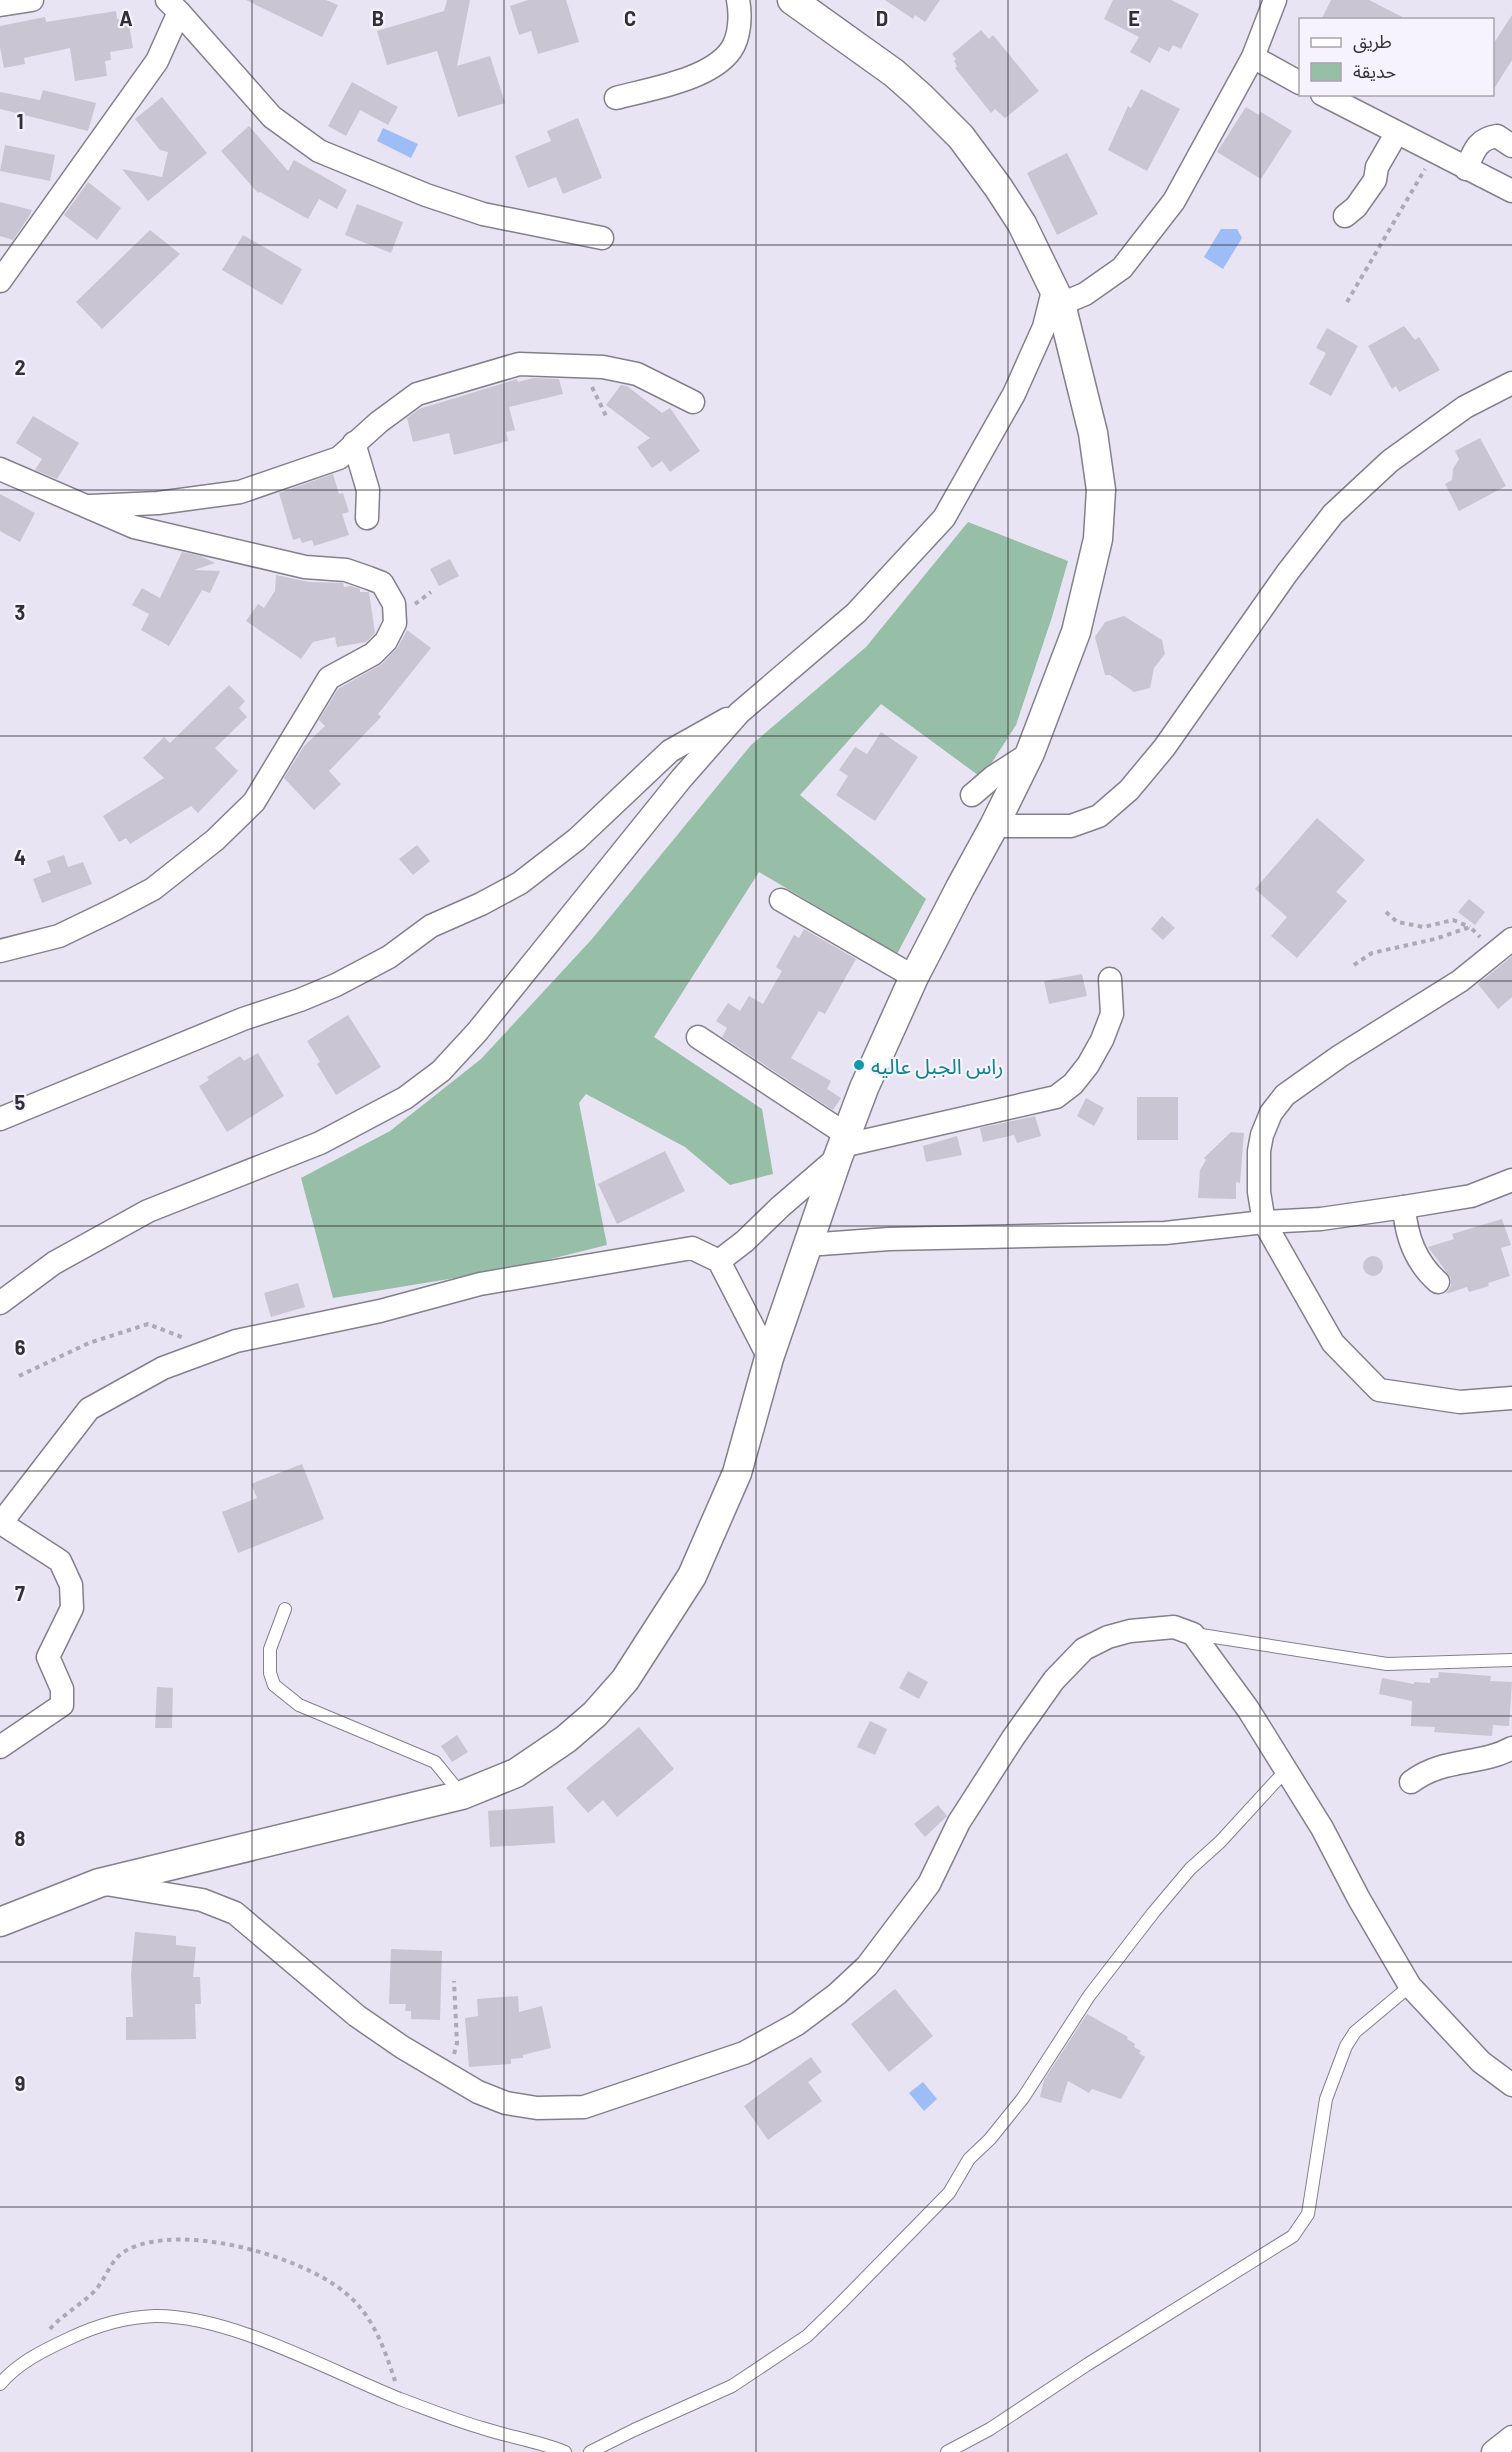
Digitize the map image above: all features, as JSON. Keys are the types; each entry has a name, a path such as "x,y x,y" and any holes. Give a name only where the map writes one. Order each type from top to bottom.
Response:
{"street":[{"path":"0,5 32,0"},
{"path":"616,98 689,79 712,67 731,50 740,13 738,0"},
{"path":"0,1922 99,1883 462,1795 516,1773 566,1739 595,1714 632,1671 692,1576 737,1473 769,1358 807,1245 842,1146 885,1038 914,977 1030,753 1076,632 1098,539 1101,490 1094,434 1057,298 1022,224 961,137 894,73 792,0"},
{"path":"1057,298 1085,294 1122,268 1174,201 1253,57 1275,0"},
{"path":"173,6 272,117 319,151 426,195 483,214 602,238"},
{"path":"0,281 157,61 173,6"},
{"path":"1253,57 1299,82"},
{"path":"1326,96 1396,134 1512,191"},
{"path":"1345,216 1356,207 1375,180 1377,166 1396,134"},
{"path":"1466,168 1476,147 1486,138 1497,136 1512,146"},
{"path":"0,1303 54,1263 148,1211 320,1143 405,1098 441,1071 477,1032 681,779 739,713 856,613 944,518 1014,394 1057,298"},
{"path":"87,506 158,503 240,492 339,458 354,443 417,394 519,364 603,367 637,374 693,402"},
{"path":"994,826 1071,826 1099,816 1129,790 1164,748 1287,573 1333,514 1400,454 1465,407 1512,383"},
{"path":"354,443 368,490 367,518"},
{"path":"0,468 134,527 305,567 346,570 382,583 394,604 395,623 386,641 373,654 329,678 254,802 215,840 153,889 115,909 59,936 0,951"},
{"path":"0,1119 243,1019 300,1000 336,985 389,957 432,926 520,883 577,839 670,752 739,713"},
{"path":"972,795 993,777 1030,753"},
{"path":"781,900 914,977"},
{"path":"1504,946 1460,981 1340,1056 1285,1095 1271,1113 1262,1135 1259,1151 1259,1192 1264,1222 1334,1343 1379,1390 1460,1402 1512,1398"},
{"path":"719,1261 745,1241 842,1146 1056,1097 1073,1084 1088,1065 1102,1040 1112,1014 1110,980"},
{"path":"698,1037 842,1146"},
{"path":"807,1245 889,1239 1165,1233 1321,1218 1404,1207 1471,1196 1512,1180"},
{"path":"1404,1207 1409,1239 1425,1270 1438,1282"},
{"path":"0,1747 62,1705 62,1689 48,1657 72,1608 72,1585 60,1562 1,1523 88,1409 163,1368 236,1341 380,1311 492,1282 692,1248 719,1261 769,1358"},
{"path":"99,1883 202,1900 235,1913 357,2016 402,2047 478,2092 506,2103 537,2108 584,2107 744,2053 797,2024 837,1994 867,1966 929,1884 959,1822 1013,1738 1054,1680 1084,1649 1108,1637 1152,1628 1174,1627 1193,1634 1248,1709 1322,1828 1359,1899 1410,1986 1481,2062 1512,2085"},
{"path":"1411,1782 1452,1762 1482,1759 1512,1748"},
{"path":"1493,2452 1512,2437"}],"lane":[{"path":"285,1609 270,1649 270,1673 274,1685 299,1705 435,1762 462,1795"},
{"path":"1193,1634 1387,1664 1512,1660"},
{"path":"590,2452 732,2386 807,2336 948,2193 969,2159 990,2139 1023,2098 1089,1996 1153,1913 1190,1869 1220,1842 1287,1769"},
{"path":"947,2452 990,2429 1088,2364 1293,2236 1308,2214 1326,2099 1346,2046 1355,2032 1410,1986"},
{"path":"0,2384 15,2368 41,2352 84,2332 117,2321 155,2316 201,2321 263,2342 401,2399 481,2428 565,2452"}],"path":[{"path":"1347,302 1434,153"},
{"path":"584,366 607,418"},
{"path":"1386,912 1397,922 1424,927 1453,920 1504,946"},
{"path":"1354,966 1372,953 1435,939 1470,927"},
{"path":"19,1376 89,1343 148,1324 169,1331 209,1351"},
{"path":"449,2075 457,2043 454,1981"},
{"path":"46,2334 98,2288 119,2254 132,2247 168,2240 227,2245 290,2261 312,2271 344,2291 367,2316 383,2344 401,2399"}],"green space":[{"path":"968,522 1068,561 1016,725 982,778 881,704 800,795 926,899 897,954 759,872 654,1037 762,1109 773,1174 730,1185 685,1147 586,1094 579,1103 607,1245 510,1269 333,1298 301,1178 390,1131 481,1059 592,939 751,745 866,647"}],"water":[{"path":"383,128 418,144 411,158 377,141"},
{"path":"1221,229 1237,229 1242,238 1223,269 1204,257"},
{"path":"923,2082 937,2099 924,2111 909,2093"}],"building":[{"path":"246,0 326,0 338,5 322,37"},
{"path":"447,0 470,0 457,66 490,56 505,103 458,117 437,51 387,65 377,31 444,11"},
{"path":"528,0 566,0 579,42 538,54 531,31 519,35 510,6"},
{"path":"885,0 940,0 925,22 915,15 913,19"},
{"path":"1113,0 1171,0 1199,14 1181,49 1173,45 1169,52 1159,47 1150,63 1130,52 1139,37 1104,19"},
{"path":"1331,0 1369,0 1404,18 1322,18"},
{"path":"116,11 117,19 128,18 133,48 110,52 111,60 105,61 107,76 75,81 70,48 24,58 25,64 4,68 0,47 0,26 45,17 46,22"},
{"path":"1512,15 1512,60 1494,89 1494,43"},
{"path":"981,30 989,39 993,35 1039,91 1005,118 995,109 991,113 955,68 956,59 952,54"},
{"path":"352,82 398,107 388,125 360,110 346,136 328,126"},
{"path":"1141,89 1180,109 1147,171 1108,150 1128,106 1131,108"},
{"path":"43,90 96,103 88,131 0,109 0,92 40,100"},
{"path":"162,97 207,153 148,201 122,169 162,177 168,152 160,150 135,119"},
{"path":"1246,107 1259,115 1261,112 1292,131 1261,179 1217,152"},
{"path":"578,118 602,178 563,194 556,177 528,188 515,156 551,141 547,131"},
{"path":"249,126 288,171 294,160 347,190 337,209 319,199 308,219 260,192 258,193 221,151"},
{"path":"5,145 55,155 50,181 0,171"},
{"path":"1067,153 1098,214 1057,235 1027,173"},
{"path":"88,182 121,208 97,240 64,215"},
{"path":"0,202 32,210 13,240 0,236"},
{"path":"357,204 403,222 391,253 345,235"},
{"path":"150,230 180,254 102,329 76,302"},
{"path":"243,235 302,269 282,305 222,270"},
{"path":"1404,326 1415,340 1419,337 1440,370 1399,392 1396,386 1392,389 1368,346"},
{"path":"1327,328 1358,346 1331,396 1309,384 1326,353 1316,348"},
{"path":"533,378 559,379 563,394 509,407 515,430 506,432 508,441 454,455 449,433 413,442 407,418 419,409 517,379 518,382"},
{"path":"621,385 627,386 662,413 670,408 700,451 670,472 662,461 652,468 637,447 650,438 606,405"},
{"path":"33,416 79,443 57,479 35,470 42,459 16,443"},
{"path":"1480,438 1506,486 1459,511 1445,484 1452,480 1453,469 1459,459 1455,451"},
{"path":"333,474 339,494 343,493 349,512 342,514 349,535 314,546 312,540 302,543 300,538 293,540 279,493"},
{"path":"0,494 35,513 20,542 0,531"},
{"path":"182,552 201,556 215,563 194,570 220,571 210,593 202,590 169,646 141,630 149,614 132,605 142,588 160,598"},
{"path":"450,559 459,576 439,586 430,569"},
{"path":"276,575 309,582 343,583 344,587 351,586 360,589 360,592 369,592 375,633 366,642 337,647 335,637 313,642 301,659 246,621 258,604 264,608 275,591"},
{"path":"1124,616 1162,640 1165,654 1154,668 1150,688 1134,692 1110,675 1105,675 1095,637 1105,622"},
{"path":"407,630 431,648 378,714 381,717 329,771 341,784 314,810 284,778 304,746 325,726 319,720 338,689 382,664 398,647"},
{"path":"229,685 245,701 239,708 247,717 215,748 238,771 198,813 191,806 130,844 126,838 119,842 103,816 164,778 143,758 164,737 170,743"},
{"path":"881,732 918,757 875,821 836,795 848,776 839,770 855,747 867,754"},
{"path":"1317,818 1365,860 1336,892 1347,901 1297,958 1271,936 1287,917 1255,889"},
{"path":"417,845 430,861 413,875 399,859"},
{"path":"64,855 68,867 83,862 92,884 42,903 33,879 51,872 47,861"},
{"path":"1469,899 1485,912 1475,925 1458,912"},
{"path":"1162,916 1175,928 1163,940 1151,929"},
{"path":"804,929 856,959 825,1014 819,1011 791,1058 831,1081 827,1089 841,1098 833,1110 722,1037 727,1028 716,1021 728,1003 740,1011 749,996 763,1004 782,971 776,967 794,935 799,938"},
{"path":"1512,956 1512,997 1498,1009 1478,984"},
{"path":"1082,974 1087,996 1049,1004 1044,981"},
{"path":"348,1015 381,1067 336,1095 317,1064 320,1062 307,1041"},
{"path":"258,1053 284,1096 227,1132 199,1086 209,1080 207,1077 240,1056 244,1061"},
{"path":"1137,1097 1178,1097 1178,1140 1137,1140"},
{"path":"1086,1098 1104,1108 1094,1126 1077,1116"},
{"path":"1035,1116 1041,1136 1017,1143 1014,1135 983,1142 980,1128"},
{"path":"1231,1132 1244,1133 1240,1183 1236,1182 1236,1199 1198,1198 1200,1170 1206,1160 1204,1158"},
{"path":"957,1136 962,1155 926,1162 923,1146"},
{"path":"665,1151 685,1191 617,1224 598,1184"},
{"path":"1502,1219 1511,1245 1501,1248 1510,1276 1469,1292 1467,1287 1446,1294 1451,1286 1451,1278 1428,1247 1454,1239 1452,1234"},
{"path":"1373,1256 1380,1259 1383,1266 1380,1273 1373,1276 1366,1273 1363,1266 1366,1259"},
{"path":"298,1283 305,1307 271,1317 264,1293"},
{"path":"302,1464 324,1519 238,1553 222,1512 257,1498 251,1484"},
{"path":"908,1671 928,1682 919,1699 899,1688"},
{"path":"1439,1672 1491,1676 1490,1681 1512,1682 1509,1726 1493,1725 1492,1736 1434,1732 1435,1727 1411,1726 1412,1701 1379,1694 1382,1678 1414,1684 1414,1682 1430,1683 1430,1678 1438,1678"},
{"path":"157,1687 173,1688 172,1728 155,1728"},
{"path":"870,1721 887,1729 875,1755 857,1747"},
{"path":"639,1727 674,1769 617,1817 603,1800 588,1813 566,1788"},
{"path":"457,1735 468,1752 452,1762 441,1746"},
{"path":"938,1805 947,1816 925,1837 914,1824"},
{"path":"553,1806 555,1843 490,1847 488,1811"},
{"path":"135,1932 176,1936 176,1945 196,1947 193,1977 200,1977 201,2004 195,2004 196,2039 126,2040 126,2017 133,2017 131,1974"},
{"path":"391,1949 442,1951 440,2020 411,2019 411,2011 405,2011 406,2004 389,2004"},
{"path":"895,1989 933,2036 889,2072 851,2024"},
{"path":"518,1996 519,2012 542,2006 551,2048 523,2055 523,2058 511,2059 511,2064 469,2067 465,2018 478,2016 477,1999"},
{"path":"1087,2014 1128,2037 1127,2039 1135,2044 1134,2047 1145,2057 1121,2099 1092,2089 1089,2093 1068,2081 1061,2103 1040,2097 1044,2080"},
{"path":"811,2057 822,2072 808,2082 822,2101 768,2140 744,2106"}],"place":[{"name":"راس الجبل عاليه","path":"859,1065"}]}
